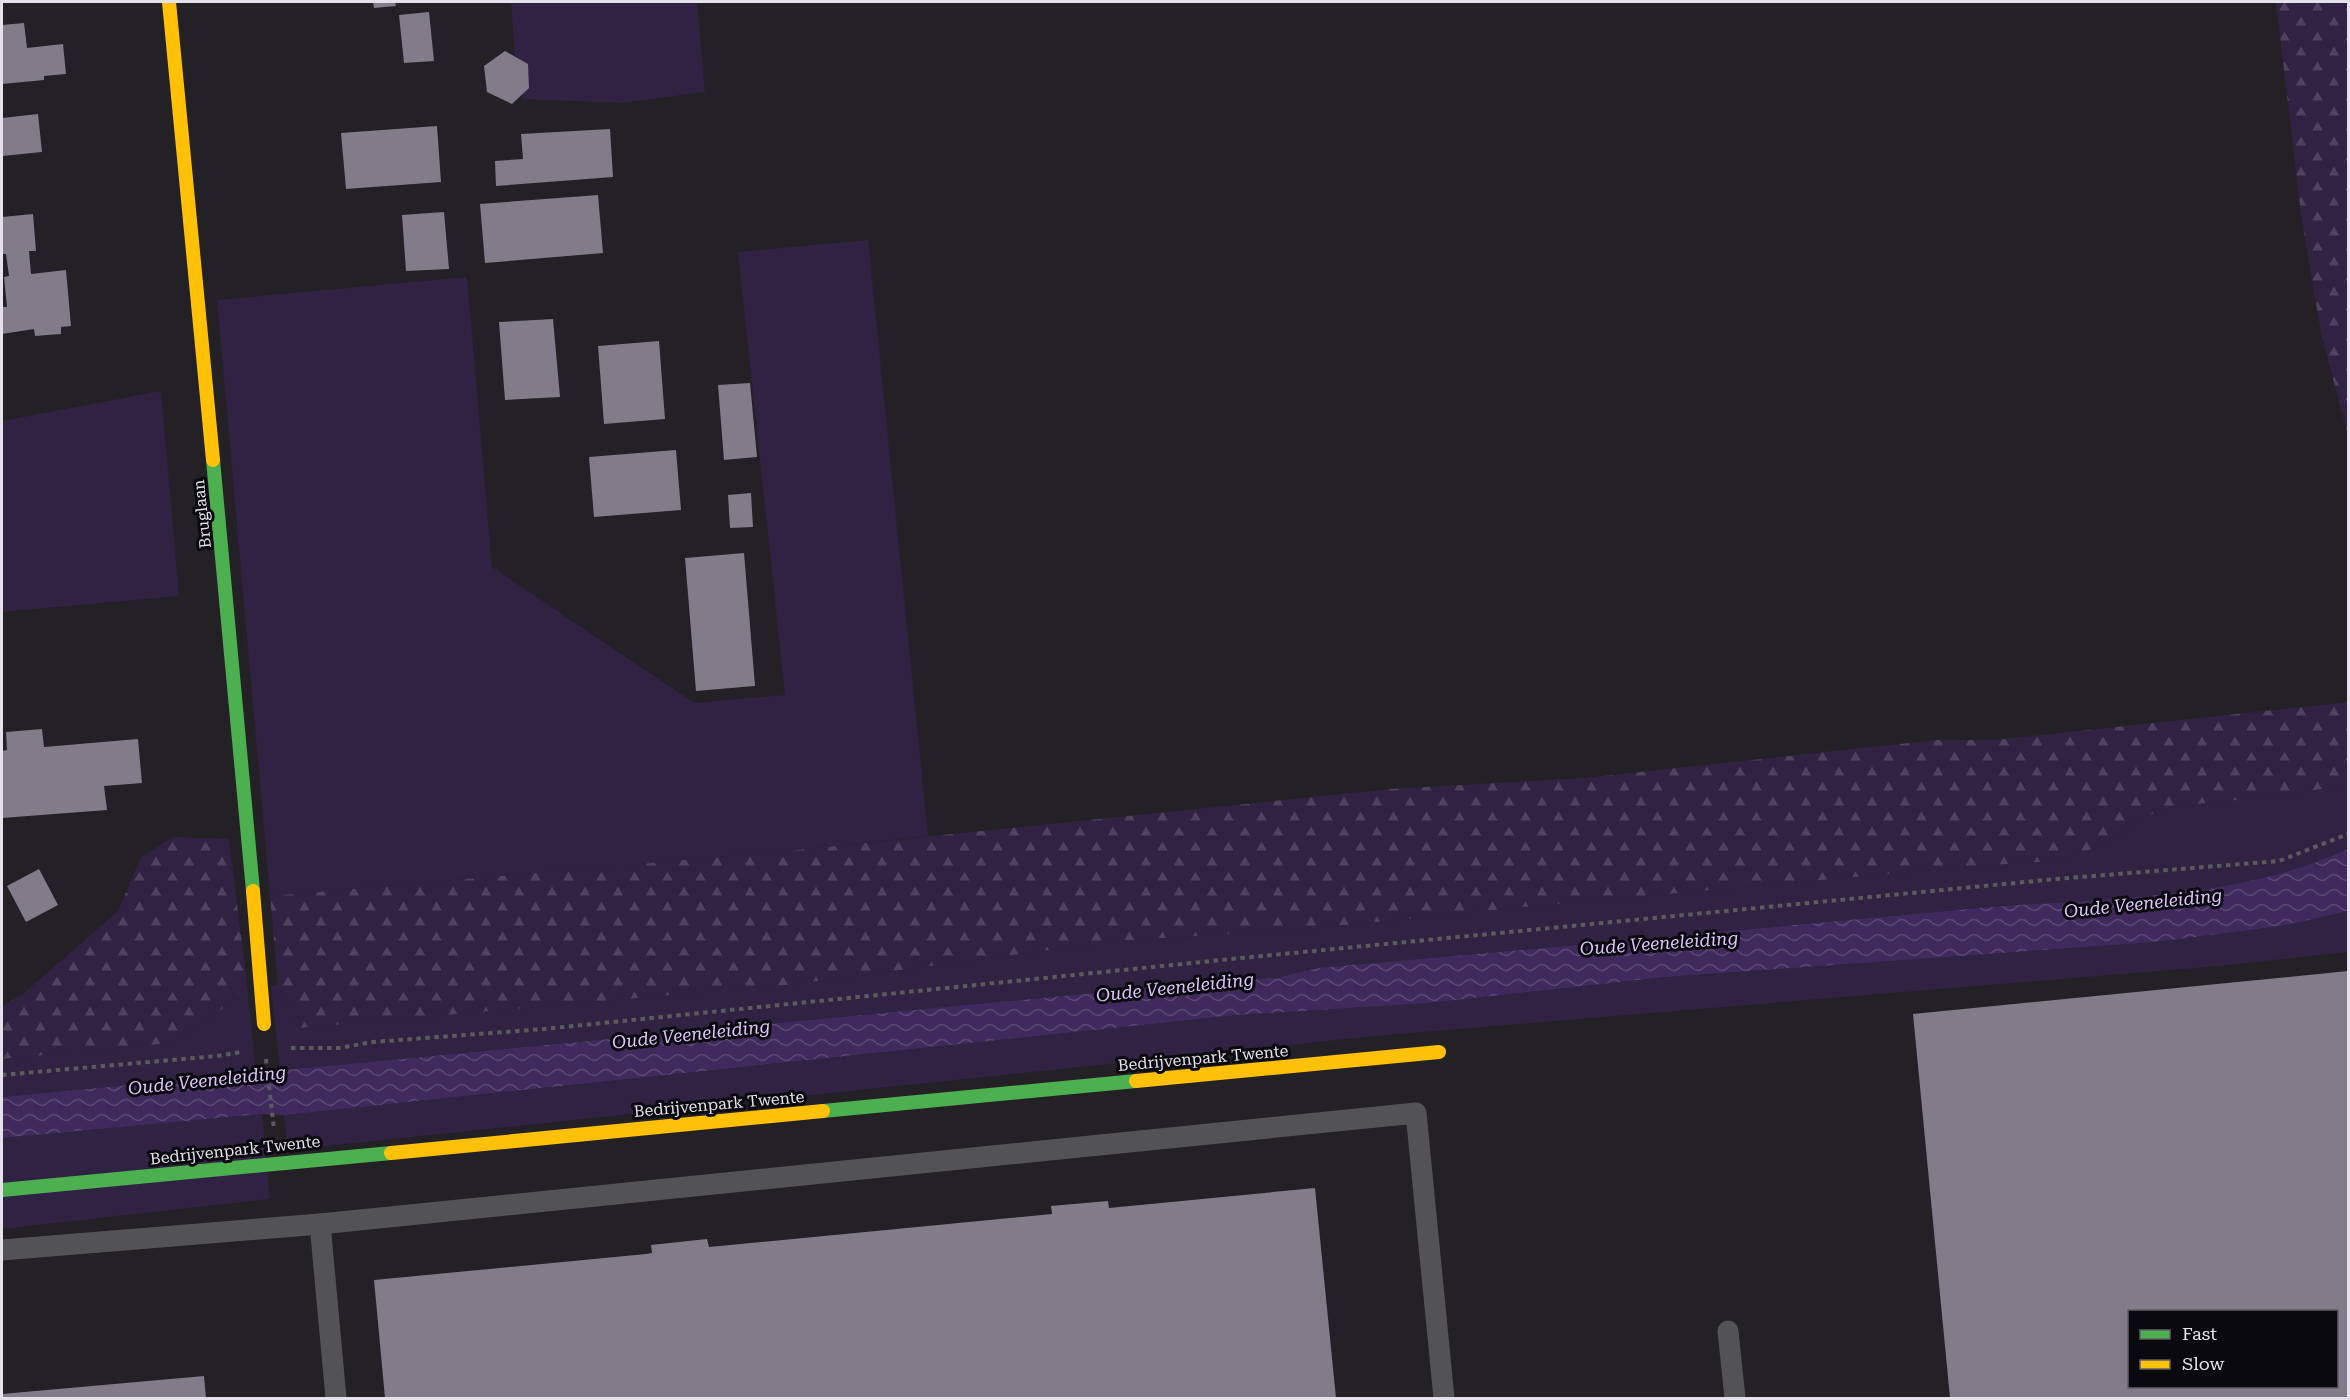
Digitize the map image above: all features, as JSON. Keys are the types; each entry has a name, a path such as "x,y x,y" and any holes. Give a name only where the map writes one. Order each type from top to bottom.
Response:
{"street":[{"name":"Bruglaan","path":"169,2 233,664 264,1024"},
{"name":"Bedrijvenpark Twente","path":"2,1190 1440,1052"}],"lane":[{"path":"2,1250 320,1224 1416,1113 1444,1398"},
{"path":"320,1224 336,1398"},
{"path":"1728,1331 1736,1398"}],"path":[{"path":"286,1048 339,1048 372,1042 544,1029 2056,879 2279,861 2349,834"},
{"path":"2,1075 218,1056 248,1051"},
{"path":"266,1061 274,1130"}],"green space":[{"path":"511,2 697,2 705,92 620,103 522,99 515,56"},
{"path":"2276,2 2348,2 2348,436 2321,333 2301,214"},
{"path":"868,240 928,836 777,852 270,896 217,300 467,277 492,567 694,703 785,695 738,252"},
{"path":"161,391 179,596 2,612 2,421"},
{"path":"2348,702 2348,784 2288,795 2176,806 2140,818 2110,843 2055,861 1976,866 1523,907 1317,928 1116,941 796,984 299,1028 278,984 270,896 777,852 1390,789 1584,778 1937,740 1995,740"},
{"path":"2348,784 2348,849 2303,867 2210,889 1318,968 1276,978 1242,979 280,1072 271,986 278,984 299,1028 796,984 1116,941 1317,928 1523,907 1976,866 2055,861 2110,843 2140,818 2176,806 2288,795"},
{"path":"173,837 229,839 247,984 219,1012 171,1043 2,1059 2,1006 23,994 118,911 141,857"},
{"path":"2348,911 2348,952 2219,966 1375,1036 288,1150 284,1115 1237,1015 1428,1003 1666,977 2156,942 2281,926"},
{"path":"247,984 256,1073 2,1097 2,1059 171,1043 219,1012"},
{"path":"262,1114 270,1199 2,1229 2,1138"}],"water":[{"name":"Oude Veeneleiding","path":"2348,849 2348,911 2281,926 2156,942 1666,977 1428,1003 1237,1015 284,1115 262,1114 2,1138 2,1097 1242,979 1276,978 1318,968 1969,909 2162,895 2210,889 2257,879 2303,867"}],"building":[{"path":"373,2 395,2 396,6 374,8"},
{"path":"429,12 434,61 404,63 399,15"},
{"path":"24,23 27,48 63,44 66,74 44,76 44,80 2,84 2,25"},
{"path":"505,51 528,64 529,88 512,104 487,92 484,66"},
{"path":"38,114 42,152 2,156 2,118"},
{"path":"437,126 441,182 346,189 341,133"},
{"path":"610,129 613,177 496,186 495,161 523,159 521,134"},
{"path":"598,195 603,253 485,263 480,204"},
{"path":"444,212 449,269 406,271 402,215"},
{"path":"33,214 36,251 29,251 31,274 66,270 71,326 61,327 61,334 35,336 34,329 2,334 2,307 7,307 4,277 9,276 6,254 2,254 2,217"},
{"path":"553,319 560,397 505,400 499,322"},
{"path":"659,341 665,419 604,424 598,346"},
{"path":"750,383 757,457 724,460 718,385"},
{"path":"676,450 681,510 594,517 589,457"},
{"path":"751,493 753,527 730,528 728,495"},
{"path":"744,553 755,686 696,691 685,558"},
{"path":"42,729 44,747 138,739 142,783 104,786 107,810 2,818 2,751 7,750 6,732"},
{"path":"39,869 58,905 26,922 7,886"},
{"path":"2348,971 2348,1398 1950,1398 1913,1014"},
{"path":"1315,1188 1336,1398 385,1398 374,1280 646,1254 652,1253 651,1245 707,1239 709,1247 1052,1214 1051,1206 1108,1201 1109,1208"},
{"path":"204,1376 206,1398 2,1398 2,1394"}],"traffic: fast":[{"path":"213,460 253,891"},
{"path":"823,1111 1136,1081"},
{"path":"2,1190 391,1153"}],"traffic: slow":[{"path":"169,2 213,460"},
{"path":"253,891 264,1024"},
{"path":"1136,1081 1439,1052"},
{"path":"391,1153 823,1111"}]}
